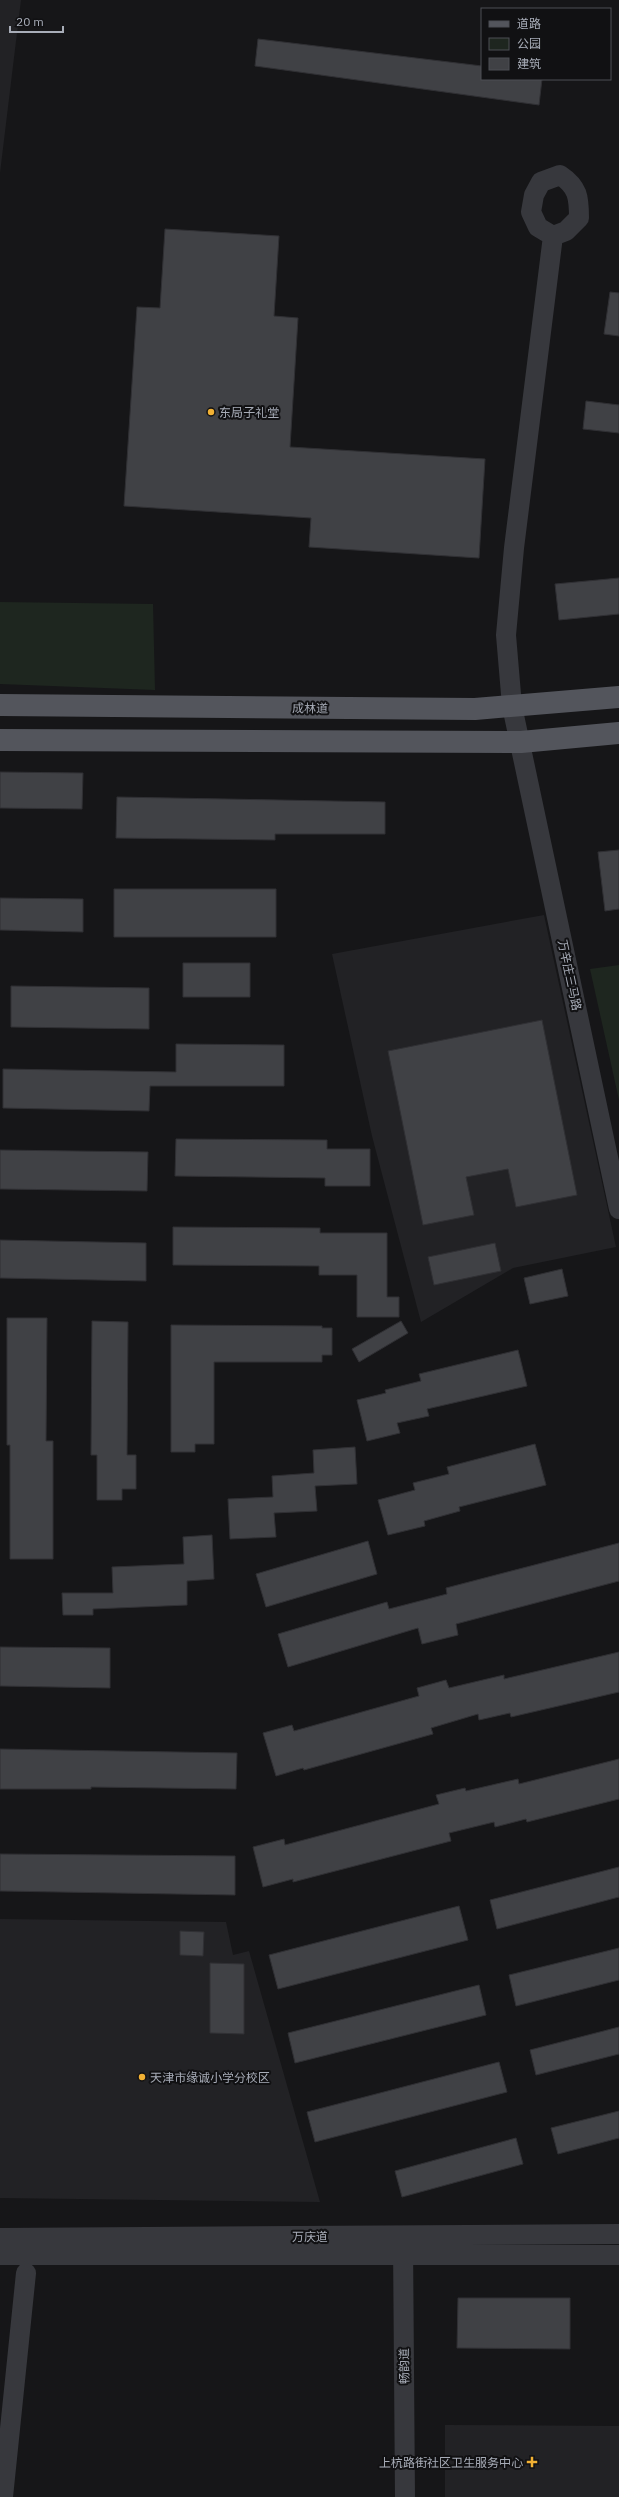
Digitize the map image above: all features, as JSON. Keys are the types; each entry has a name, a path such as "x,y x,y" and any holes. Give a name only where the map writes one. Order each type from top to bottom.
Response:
{"main road":[{"name":"成林道","path":"0,705 475,709 619,697"},
{"path":"0,740 521,742 619,733"}],"street":[{"name":"万辛庄三马路","path":"553,236 514,548 506,635 512,706 521,742 619,1209"},
{"name":"万庆道","path":"0,2238 619,2234"},
{"name":"畅韵道","path":"403,2236 405,2497"},
{"name":"万庆道","path":"0,2255 619,2255"},
{"path":"3,2497 26,2273"}],"shaded area":[{"path":"0,0 21,0 0,173"},
{"path":"544,915 616,1247 513,1268 421,1322 372,1136 332,954"},
{"name":"天津市缘诚小学分校区","path":"0,1919 226,1922 233,1955 249,1951 320,2202 0,2198"},
{"name":"上杭路街社区卫生服务中心","path":"445,2425 619,2426 619,2497 445,2497"}],"green space":[{"path":"0,602 153,604 155,690 0,684"},
{"path":"619,965 619,1100 590,969"}],"building":[{"path":"258,39 481,66 481,80 542,80 539,105 255,66"},
{"name":"东局子礼堂","path":"165,229 279,236 274,316 298,318 290,447 485,459 479,558 309,547 311,518 124,506 137,307 160,308"},
{"path":"610,292 619,293 619,336 604,334"},
{"path":"586,401 619,405 619,433 583,429"},
{"path":"619,578 619,614 559,620 555,584"},
{"path":"0,772 83,773 82,809 0,808"},
{"path":"117,797 385,802 385,834 275,834 275,840 116,838"},
{"path":"619,850 619,909 605,911 598,852"},
{"path":"114,889 276,889 276,937 114,937"},
{"path":"0,898 83,899 83,932 0,930"},
{"path":"183,963 250,963 250,997 183,997"},
{"path":"11,986 149,988 149,1029 11,1027"},
{"path":"542,1020 577,1195 516,1207 508,1169 466,1177 474,1215 423,1225 388,1051"},
{"path":"176,1044 284,1045 284,1086 150,1086 149,1111 3,1108 3,1069 176,1072"},
{"path":"176,1139 327,1140 327,1149 370,1149 370,1186 325,1186 325,1178 175,1176"},
{"path":"0,1150 148,1152 147,1191 0,1189"},
{"path":"173,1227 320,1228 320,1233 387,1233 387,1297 399,1297 399,1317 357,1317 357,1275 319,1275 319,1266 173,1265"},
{"path":"0,1240 146,1243 146,1281 0,1278"},
{"path":"495,1243 501,1271 434,1285 428,1257"},
{"path":"562,1269 568,1296 530,1304 524,1278"},
{"path":"7,1318 47,1318 46,1441 53,1441 53,1559 10,1559 10,1445 7,1445"},
{"path":"92,1321 128,1322 127,1455 136,1455 136,1489 122,1489 122,1500 97,1500 97,1455 91,1455"},
{"path":"401,1321 408,1333 359,1362 352,1349"},
{"path":"171,1325 322,1326 322,1328 332,1328 332,1355 322,1355 322,1362 214,1362 214,1444 195,1444 195,1452 171,1452"},
{"path":"518,1350 527,1386 427,1409 429,1416 397,1423 400,1433 367,1441 357,1400 386,1393 385,1390 421,1381 419,1374"},
{"path":"535,1444 546,1485 459,1507 460,1511 424,1521 425,1526 388,1535 378,1500 415,1490 413,1483 449,1474 447,1467"},
{"path":"355,1447 357,1484 315,1486 317,1511 274,1513 276,1537 230,1539 228,1499 273,1497 272,1476 314,1473 313,1450"},
{"path":"212,1535 214,1579 187,1581 187,1605 93,1609 93,1615 63,1615 62,1593 113,1593 112,1567 184,1564 183,1537"},
{"path":"368,1541 377,1574 266,1607 256,1574"},
{"path":"619,1543 619,1581 456,1624 458,1635 422,1644 418,1628 288,1667 278,1634 387,1602 389,1609 447,1594 446,1588"},
{"path":"0,1647 110,1648 110,1688 0,1686"},
{"path":"619,1652 619,1692 511,1717 510,1713 479,1720 478,1714 431,1728 433,1734 304,1770 303,1768 276,1776 263,1733 292,1725 294,1731 419,1696 417,1688 446,1680 449,1688 504,1675 504,1679"},
{"path":"0,1749 237,1753 236,1789 91,1787 91,1789 0,1789"},
{"path":"619,1759 619,1799 527,1822 526,1819 495,1827 494,1822 449,1833 451,1841 293,1882 293,1879 263,1887 253,1847 284,1839 285,1845 439,1804 436,1795 465,1788 466,1791 518,1779 519,1784"},
{"path":"0,1854 235,1856 235,1895 0,1891"},
{"path":"619,1867 619,1897 497,1929 490,1900"},
{"path":"459,1906 468,1940 278,1989 269,1955"},
{"path":"180,1931 204,1932 203,1956 180,1955"},
{"path":"619,1948 619,1980 516,2006 509,1975"},
{"path":"210,1963 244,1964 244,2034 210,2033"},
{"path":"479,1985 486,2015 295,2063 288,2033"},
{"path":"619,2027 619,2054 536,2075 530,2050"},
{"path":"499,2062 507,2092 315,2142 307,2112"},
{"path":"619,2111 619,2138 558,2154 551,2128"},
{"path":"516,2138 523,2164 402,2197 395,2171"},
{"path":"458,2298 570,2298 570,2349 457,2348"}],"place":[{"name":"东局子礼堂","path":"211,412"},
{"name":"天津市缘诚小学分校区","path":"142,2077"},
{"name":"上杭路街社区卫生服务中心","path":"532,2462"}]}
